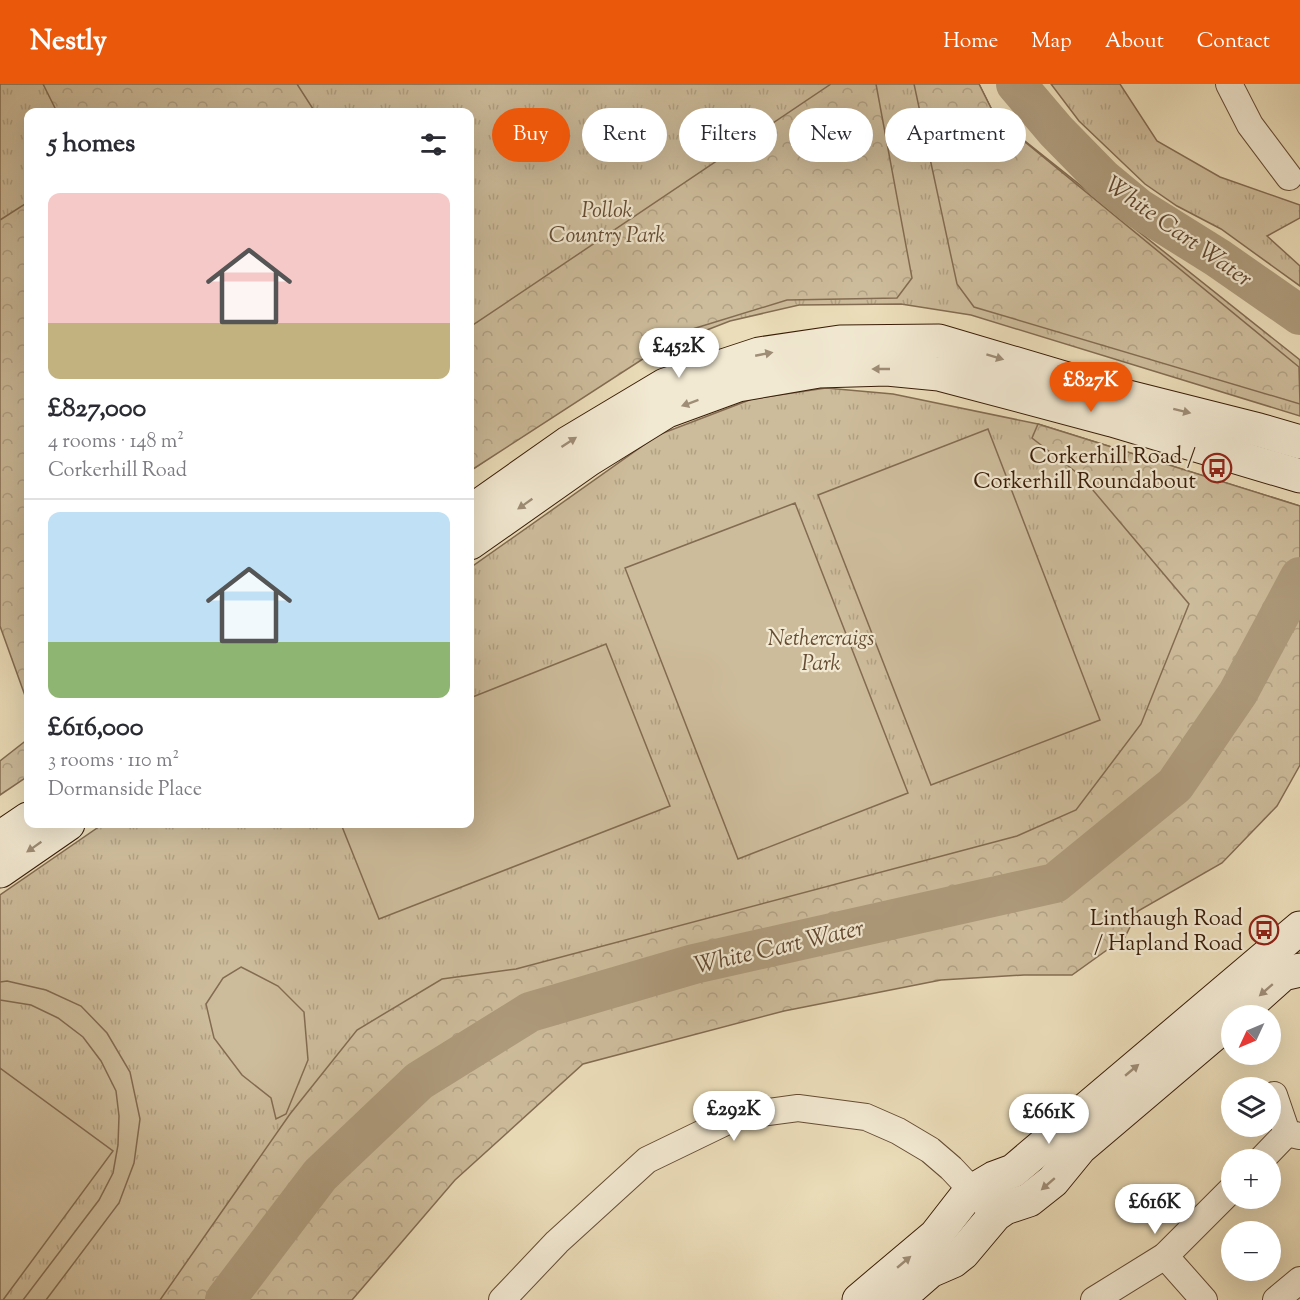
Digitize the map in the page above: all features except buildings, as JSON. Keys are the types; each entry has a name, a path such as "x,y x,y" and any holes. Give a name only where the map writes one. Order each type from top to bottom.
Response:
{"street":[{"path":"1229,84 1250,125 1289,177"},
{"path":"474,509 568,443 665,385 759,354 840,342 939,340 1128,398 1255,445 1300,476"},
{"path":"474,540 588,460 667,411 738,385 819,371 887,369 939,374 1112,420 1255,445 1300,442"},
{"path":"0,838 24,822"},
{"path":"0,871 62,828"},
{"path":"860,1300 936,1235 972,1191 1012,1171 1300,928"},
{"path":"1248,1005 1283,974 1300,970"},
{"path":"897,1300 930,1271 953,1261 963,1253 995,1215 1005,1208 1029,1200 1053,1180 1080,1148 1221,1028"},
{"path":"502,1300 557,1242 647,1160 738,1116 798,1108 866,1117 898,1131 930,1150 951,1168 995,1215"},
{"path":"1275,1149 1294,1134 1281,1109"},
{"path":"1094,1300 1165,1256 1221,1200"},
{"path":"1165,1256 1204,1300"},
{"path":"1276,1300 1300,1280"}],"green space":[{"name":"Pollok Country Park","path":"0,84 979,84 991,108 885,108 885,162 1026,162 1026,142 1300,360 1300,416 971,315 901,304 799,305 730,321 632,359 474,468 474,108 24,108 24,641 0,555"},
{"path":"43,84 297,84 312,108 55,108"},
{"path":"831,84 876,84 885,132 885,162 890,162 912,278 897,298 787,300 686,331 474,468 474,324 715,162 777,162 777,120 789,112 789,162 873,162 873,108 795,108"},
{"path":"914,84 979,84 991,108 919,108"},
{"path":"1051,84 1120,84 1157,141 1220,177 1300,205 1300,218 1267,236 1300,266 1300,286 1221,229 1177,206 1145,184 1079,121"},
{"path":"1026,143 1299,367 1300,404 974,307 957,284 931,162 1026,162"},
{"path":"24,205 24,693 0,626 0,220"},
{"name":"Nethercraigs Park","path":"826,388 893,394 1038,424 1300,506 1150,791 748,929 202,1300 0,1300 0,895 97,828 474,828 474,565 658,435 752,399"},
{"path":"1038,424 1300,506 1300,765 1277,806 1222,863 1138,911 1125,937 1072,975 1024,975 941,980 784,1011 583,1064 455,1180 352,1300 160,1300 290,1114 357,1030 442,979 516,969 1017,836 1076,810 1141,724 1189,604 1081,476 1032,438"},
{"path":"988,429 1100,720 931,785 818,495"},
{"path":"795,503 908,793 738,859 625,568"},
{"path":"606,644 670,806 379,919 343,828 474,828 474,696"},
{"path":"24,742 24,779 0,795 0,761"},
{"path":"241,967 278,986 304,1012 308,1060 286,1114 276,1119 271,1098 242,1075 214,1038 206,1004 223,978"},
{"path":"7,981 46,990 81,1006 107,1033 130,1072 140,1119 134,1163 119,1203 46,1300 23,1300 99,1200 113,1173 118,1145 119,1116 116,1091 101,1061 83,1037 58,1018 31,1005 0,1000 0,982"},
{"path":"0,1068 113,1151 3,1300 0,1300"}],"waterway":[{"name":"White Cart Water","path":"1016,84 1056,131 1103,179 1138,208 1218,258 1300,315"},
{"name":"White Cart Water","path":"225,1300 320,1175 419,1081 530,1012 694,964 1055,883 1175,785 1238,693 1300,577"}],"place":[{"name":"Corkerhill Road / Corkerhill Roundabout","path":"1217,468"},
{"name":"Linthaugh Road / Hapland Road","path":"1264,930"}]}
